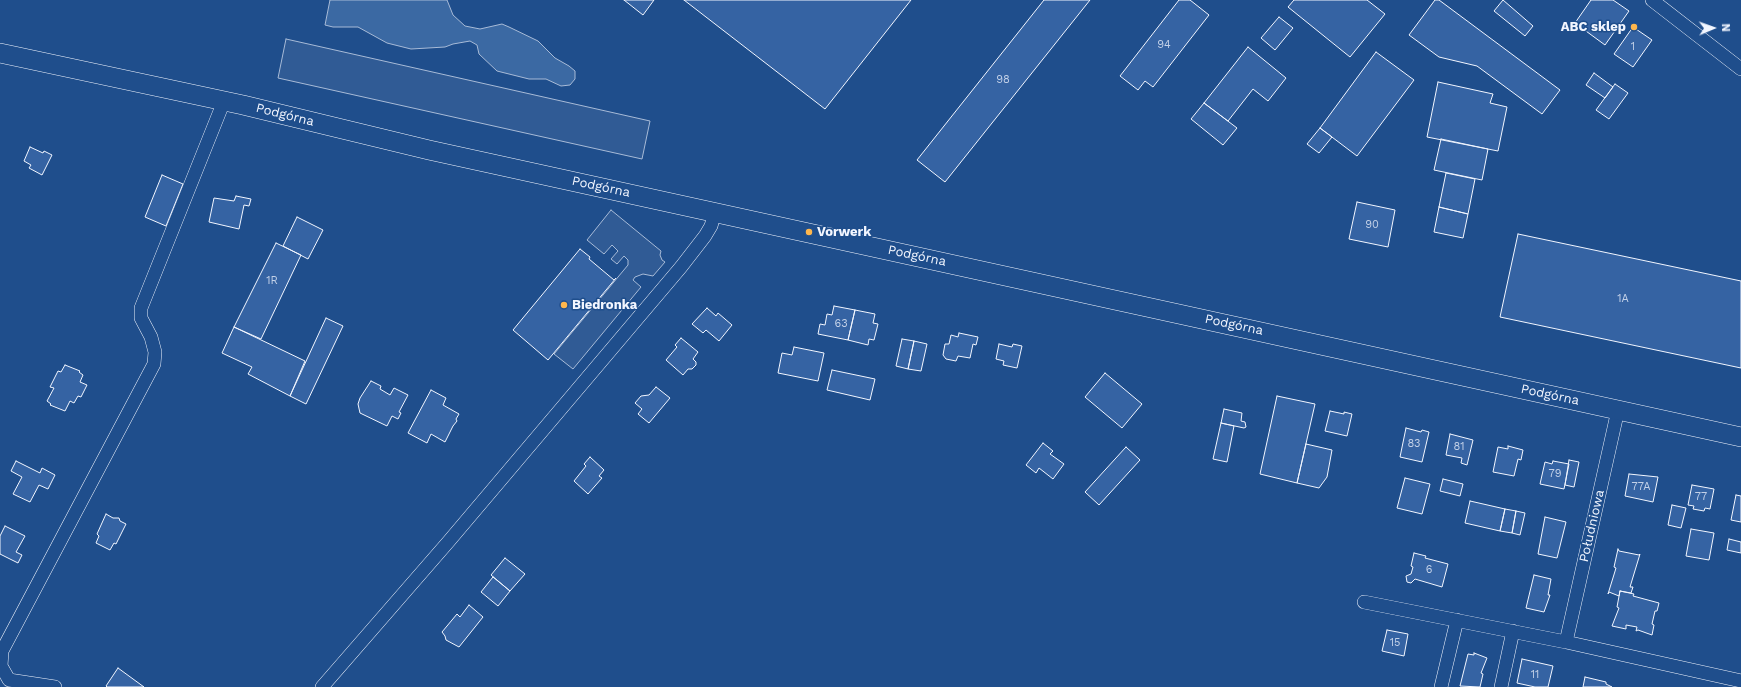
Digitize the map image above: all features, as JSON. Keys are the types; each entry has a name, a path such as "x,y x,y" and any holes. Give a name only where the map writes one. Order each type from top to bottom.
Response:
{"main road":[{"name":"Podgórna","path":"0,53 224,101 429,150 1741,437"}],"street":[{"path":"1652,0 1741,69"},
{"path":"55,687 9,680 1,666 2,651 154,364 152,337 141,318 141,308 224,101"},
{"path":"322,687 449,541 681,267 708,231 715,212"},
{"name":"Południowa","path":"1566,642 1618,410"},
{"path":"1364,602 1566,642 1741,681"},
{"path":"1441,687 1457,620"},
{"path":"1501,687 1513,631"}],"shaded area":[{"path":"330,0 447,0 453,15 465,26 480,29 502,24 538,41 555,58 575,71 575,79 570,85 561,86 546,79 529,79 497,71 479,54 477,45 470,41 445,47 411,49 387,43 358,27 333,27 325,25"},
{"path":"286,39 650,121 642,159 278,78"},
{"path":"611,210 661,251 660,255 662,260 665,262 653,276 643,274 635,277 633,280 641,287 573,369 554,354 628,265 628,260 624,256 617,264 611,259 618,251 612,245 604,254 587,240"}],"building":[{"path":"624,0 654,0 643,15"},
{"path":"684,0 911,0 825,109"},
{"path":"1044,0 1090,0 945,182 917,160"},
{"path":"1179,0 1190,0 1209,15 1153,87 1145,81 1138,90 1120,76"},
{"path":"1294,0 1367,0 1385,14 1350,57 1288,7"},
{"path":"1435,0 1439,0 1560,90 1542,114 1477,66 1439,57 1409,35"},
{"path":"1503,0 1533,26 1525,36 1494,11"},
{"path":"1591,0 1613,0 1629,11 1605,45 1575,23"},
{"path":"1279,17 1293,28 1275,50 1261,38"},
{"path":"1633,27 1652,40 1633,67 1614,54"},
{"path":"1248,47 1286,78 1268,101 1253,89 1228,121 1204,103"},
{"path":"1376,52 1414,80 1357,156 1320,128"},
{"path":"1594,73 1613,87 1605,98 1586,85"},
{"path":"1438,82 1493,94 1490,103 1507,107 1498,151 1427,137"},
{"path":"1615,84 1628,93 1609,119 1596,110"},
{"path":"1204,103 1237,128 1223,145 1191,119"},
{"path":"1320,128 1332,137 1319,153 1307,144"},
{"path":"1441,139 1488,149 1482,180 1434,170"},
{"path":"30,147 52,155 42,175 29,168 31,165 24,161"},
{"path":"1446,173 1475,179 1468,214 1439,207"},
{"path":"162,175 183,184 166,226 145,217"},
{"path":"236,196 251,199 249,206 244,205 239,229 209,222 214,198 234,201"},
{"path":"1357,202 1395,210 1388,247 1349,239"},
{"path":"1439,207 1468,214 1463,238 1434,232"},
{"path":"297,217 323,230 308,259 283,246"},
{"path":"1518,234 1741,281 1741,368 1500,317"},
{"path":"276,243 301,255 261,339 234,327"},
{"name":"Biedronka","path":"580,249 590,257 589,259 614,280 616,278 548,360 513,330"},
{"path":"834,306 855,310 848,340 818,334 820,324 825,325 827,314 832,315"},
{"path":"707,308 716,316 718,313 732,325 719,341 706,330 703,333 692,324"},
{"path":"855,310 875,314 873,323 878,324 874,340 869,339 868,345 848,340"},
{"path":"326,318 343,326 306,404 290,396"},
{"path":"234,327 305,361 290,396 248,374 252,367 222,353"},
{"path":"959,333 978,337 976,345 973,344 970,358 958,356 956,361 946,359 943,355 945,344 949,344 951,335 958,337"},
{"path":"681,338 698,352 693,359 696,362 696,365 692,369 688,369 683,375 666,360 677,347 675,345"},
{"path":"902,339 914,341 908,369 896,366"},
{"path":"914,341 927,344 921,371 908,369"},
{"path":"999,344 1012,347 1013,344 1022,346 1017,368 1003,365 1004,361 996,359"},
{"path":"794,347 824,353 818,381 778,373 782,353 792,355"},
{"path":"65,365 80,371 79,372 83,375 80,382 87,385 81,397 78,396 74,403 70,401 65,411 50,405 51,404 47,401 54,388 50,387 58,371 61,372"},
{"path":"832,370 875,379 870,400 827,390"},
{"path":"1105,373 1142,404 1122,428 1085,397"},
{"path":"371,381 381,386 380,389 390,395 394,388 408,395 399,412 401,413 398,419 392,416 387,426 360,413 358,404 360,398"},
{"path":"656,387 670,398 649,423 638,414 642,409 635,403 641,396 649,395"},
{"path":"431,390 446,398 443,405 459,414 456,419 457,421 445,442 431,434 427,443 408,433"},
{"path":"1277,396 1315,404 1297,483 1260,474"},
{"path":"1224,409 1242,413 1241,421 1245,422 1246,427 1244,428 1221,423"},
{"path":"1330,411 1352,414 1347,436 1325,431"},
{"path":"1221,423 1234,426 1227,462 1213,459"},
{"path":"1406,428 1421,432 1422,430 1429,432 1422,462 1400,457"},
{"path":"1450,434 1473,440 1467,465 1461,463 1462,458 1446,455"},
{"path":"1043,443 1053,451 1050,454 1064,464 1053,479 1039,468 1036,473 1026,465"},
{"path":"1306,444 1332,450 1327,477 1319,488 1297,483"},
{"path":"1508,446 1523,450 1521,460 1518,459 1514,476 1493,472 1498,447 1508,449"},
{"path":"1126,447 1140,460 1099,505 1085,492"},
{"path":"590,457 604,470 599,476 602,478 588,494 574,481 586,466 584,464"},
{"path":"1569,460 1579,462 1574,487 1565,485"},
{"path":"16,461 40,473 42,468 55,475 48,489 39,485 30,502 13,494 22,477 11,471"},
{"path":"1553,461 1569,464 1564,489 1540,484 1545,462 1552,464"},
{"path":"1629,474 1658,477 1653,502 1625,496"},
{"path":"1405,478 1430,484 1422,514 1397,508"},
{"path":"1443,479 1463,484 1460,496 1440,491"},
{"path":"1692,485 1714,489 1710,509 1705,508 1704,511 1693,509 1694,506 1688,505"},
{"path":"1736,495 1741,496 1741,522 1731,520"},
{"path":"1470,501 1505,509 1500,531 1465,523"},
{"path":"1672,505 1686,508 1681,528 1668,525"},
{"path":"1505,509 1516,511 1512,533 1500,531"},
{"path":"1516,511 1525,513 1520,535 1512,533"},
{"path":"106,514 113,518 119,518 120,521 126,524 116,544 114,543 110,550 96,543 99,536 97,534"},
{"path":"1545,517 1566,522 1557,558 1538,554"},
{"path":"5,526 25,536 16,552 22,555 18,563 0,554 0,536"},
{"path":"1691,529 1714,533 1709,560 1686,556"},
{"path":"1729,539 1741,542 1741,553 1727,550"},
{"path":"1618,549 1619,551 1640,554 1630,587 1633,587 1631,593 1620,591 1619,596 1609,592 1608,594 1616,568 1614,567"},
{"path":"1414,553 1426,556 1425,558 1448,564 1442,587 1415,579 1411,583 1407,582 1406,576 1411,574"},
{"path":"505,558 525,574 510,591 491,575"},
{"path":"1534,575 1551,579 1548,595 1550,595 1544,612 1526,608"},
{"path":"493,577 510,591 498,606 481,592"},
{"path":"1620,591 1634,594 1633,596 1659,603 1657,611 1655,611 1652,624 1654,625 1652,635 1638,630 1636,631 1637,627 1626,625 1626,629 1612,626 1619,608 1617,607"},
{"path":"469,605 483,617 459,647 446,640 442,632 457,614 460,617"},
{"path":"1387,630 1408,634 1404,656 1382,651"},
{"path":"1474,653 1487,658 1481,673 1483,674 1480,687 1460,686 1468,654 1474,655"},
{"path":"1522,659 1553,666 1548,687 1535,687 1517,683"},
{"path":"118,668 144,687 107,687 106,686"},
{"path":"1585,677 1606,682 1606,684 1612,687 1583,687"}],"place":[{"name":"ABC sklep","path":"1634,27"},
{"name":"Vorwerk","path":"809,232"},
{"name":"Biedronka","path":"564,305"}]}
